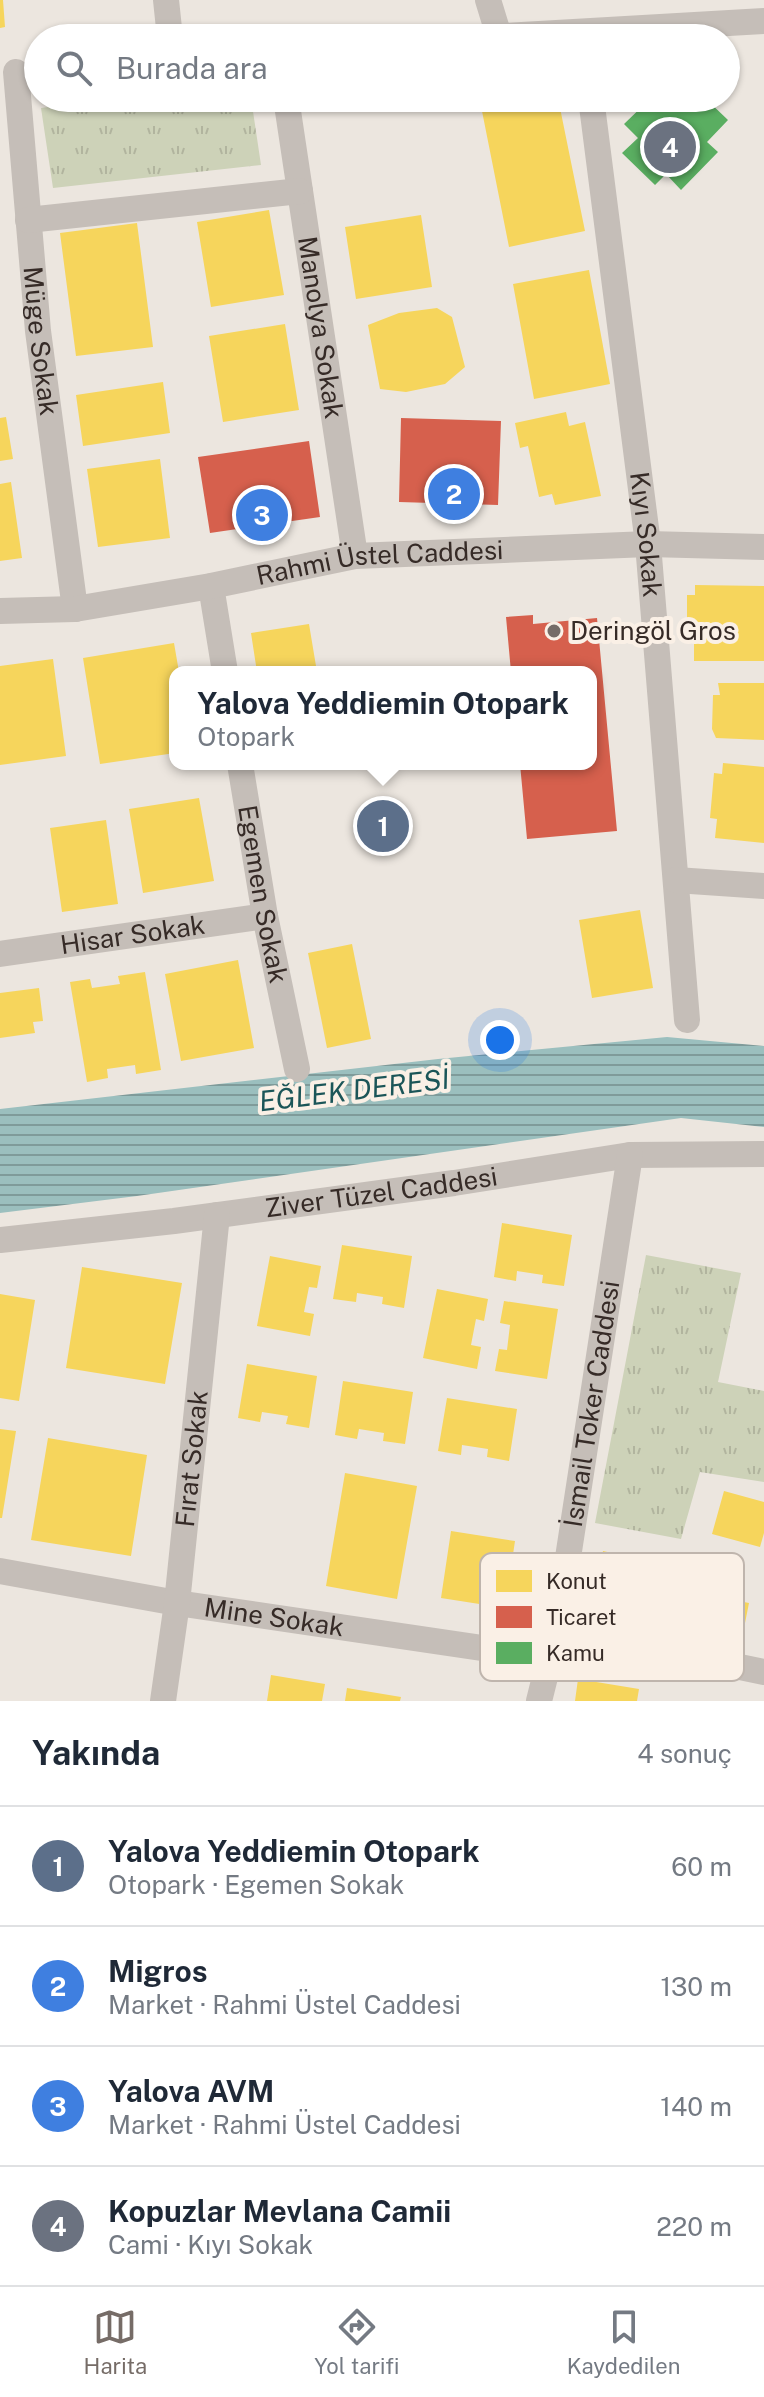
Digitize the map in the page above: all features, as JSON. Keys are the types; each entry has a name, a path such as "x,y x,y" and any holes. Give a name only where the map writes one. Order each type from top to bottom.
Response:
{"street":[{"path":"166,0 169,24"},
{"path":"488,0 495,24"},
{"path":"725,24 764,21"},
{"name":"Müge Sokak","path":"18,72 38,331 75,609"},
{"name":"Manolya Sokak","path":"288,112 355,556"},
{"name":"Kıyı Sokak","path":"593,112 648,544 687,1020"},
{"path":"28,220 300,191"},
{"name":"Rahmi Üstel Caddesi","path":"0,611 75,609 211,586 355,556 648,544 764,547"},
{"path":"211,586 224,666"},
{"name":"Egemen Sokak","path":"241,770 265,916 297,1069"},
{"path":"676,880 764,886"},
{"name":"Hisar Sokak","path":"0,954 265,916"},
{"name":"Ziver Tüzel Caddesi","path":"0,1240 217,1215 454,1183 630,1155 764,1154"},
{"name":"İsmail Toker Caddesi","path":"569,1553 630,1155"},
{"name":"Fırat Sokak","path":"163,1701 177,1603 217,1215"},
{"name":"Mine Sokak","path":"0,1571 177,1603 480,1648"},
{"path":"744,1668 764,1672"},
{"name":"İsmail Toker Caddesi","path":"539,1701 544,1681"}],"green space":[{"path":"42,112 253,112 261,165 53,188"},
{"path":"646,1255 741,1273 718,1382 764,1391 764,1482 700,1472 681,1539 595,1523"}],"water":[{"name":"EĞLEK DERESİ","path":"667,1037 764,1046 764,1127 681,1118 0,1213 0,1109 438,1059"}],"building: Konut":[{"path":"0,0 3,0 5,27 0,28"},
{"path":"482,112 561,112 585,231 509,247"},
{"path":"269,210 284,295 211,307 197,222"},
{"path":"421,215 432,287 356,299 345,227"},
{"path":"137,223 153,347 76,356 60,233"},
{"path":"589,270 610,384 534,399 513,284"},
{"path":"437,308 452,317 465,367 445,384 406,392 380,389 368,325 399,313"},
{"path":"285,324 299,410 223,422 209,336"},
{"path":"163,382 170,433 83,446 76,395"},
{"path":"566,412 569,426 585,422 601,496 555,505 552,494 539,497 528,446 520,448 515,423"},
{"path":"6,417 13,459 0,461 0,418"},
{"path":"160,459 170,538 98,547 87,469"},
{"path":"11,482 22,558 0,561 0,484"},
{"path":"695,585 764,586 764,661 694,661 694,641 687,641 687,595 695,595"},
{"path":"309,624 316,666 256,666 251,633"},
{"path":"174,643 178,666 169,666 169,754 100,764 83,658"},
{"path":"53,659 66,756 0,765 0,666"},
{"path":"718,683 764,683 764,740 716,738 712,729 713,695 720,695"},
{"path":"723,763 764,767 764,843 715,838 717,819 710,818 714,773 722,774"},
{"path":"199,798 214,881 143,893 129,809"},
{"path":"106,820 118,904 62,912 50,828"},
{"path":"640,910 653,988 592,998 579,920"},
{"path":"352,944 371,1039 327,1048 308,953"},
{"path":"238,960 254,1048 181,1061 165,974"},
{"path":"145,972 161,1070 136,1074 135,1065 107,1069 108,1078 87,1082 70,982 90,979 92,988 120,984 118,976"},
{"path":"39,988 43,1021 33,1022 35,1033 0,1038 0,993"},
{"path":"502,1223 572,1235 564,1286 542,1283 543,1275 517,1271 516,1281 494,1277"},
{"path":"342,1245 412,1256 404,1308 382,1304 383,1297 357,1293 356,1302 333,1299"},
{"path":"270,1256 321,1266 317,1288 309,1287 304,1312 314,1314 310,1336 257,1326"},
{"path":"82,1267 182,1283 165,1384 66,1368"},
{"path":"437,1289 488,1299 484,1321 476,1319 471,1345 481,1347 477,1369 423,1358"},
{"path":"0,1294 35,1300 19,1401 0,1398"},
{"path":"504,1301 558,1309 547,1379 495,1371 499,1349 507,1350 510,1325 500,1323"},
{"path":"247,1364 317,1376 309,1428 286,1424 288,1416 262,1412 260,1422 238,1418"},
{"path":"343,1381 413,1392 405,1444 383,1441 384,1433 359,1429 357,1439 335,1435"},
{"path":"447,1398 517,1409 509,1461 487,1457 488,1449 462,1445 461,1455 438,1451"},
{"path":"0,1429 16,1431 2,1518 0,1518"},
{"path":"48,1438 147,1455 131,1556 31,1540"},
{"path":"345,1473 417,1486 397,1599 326,1586"},
{"path":"724,1491 764,1502 764,1533 760,1547 712,1534"},
{"path":"451,1531 515,1541 513,1553 480,1553 480,1604 441,1598"},
{"path":"744,1602 749,1603 744,1628"},
{"path":"271,1675 325,1684 322,1701 267,1701"},
{"path":"578,1681 639,1689 637,1701 575,1701"},
{"path":"347,1688 401,1697 400,1701 345,1701"}],"building: Ticaret":[{"path":"401,418 501,421 498,505 399,502"},
{"path":"309,441 320,517 210,533 198,457"},
{"path":"533,615 533,624 597,618 617,831 527,839 521,770 597,770 597,666 510,666 506,617"}],"building: Kamu":[{"path":"636,112 720,112 728,120 707,142 718,152 681,190 666,174 655,185 622,153 638,138 624,124"}],"place":[{"name":"Kopuzlar Mevlana Camii","path":"670,147"},
{"name":"Migros","path":"454,494"},
{"name":"Yalova AVM","path":"262,515"},
{"name":"Deringöl Gros","path":"554,631"},
{"name":"Yalova Yeddiemin Otopark","path":"383,826"}]}
